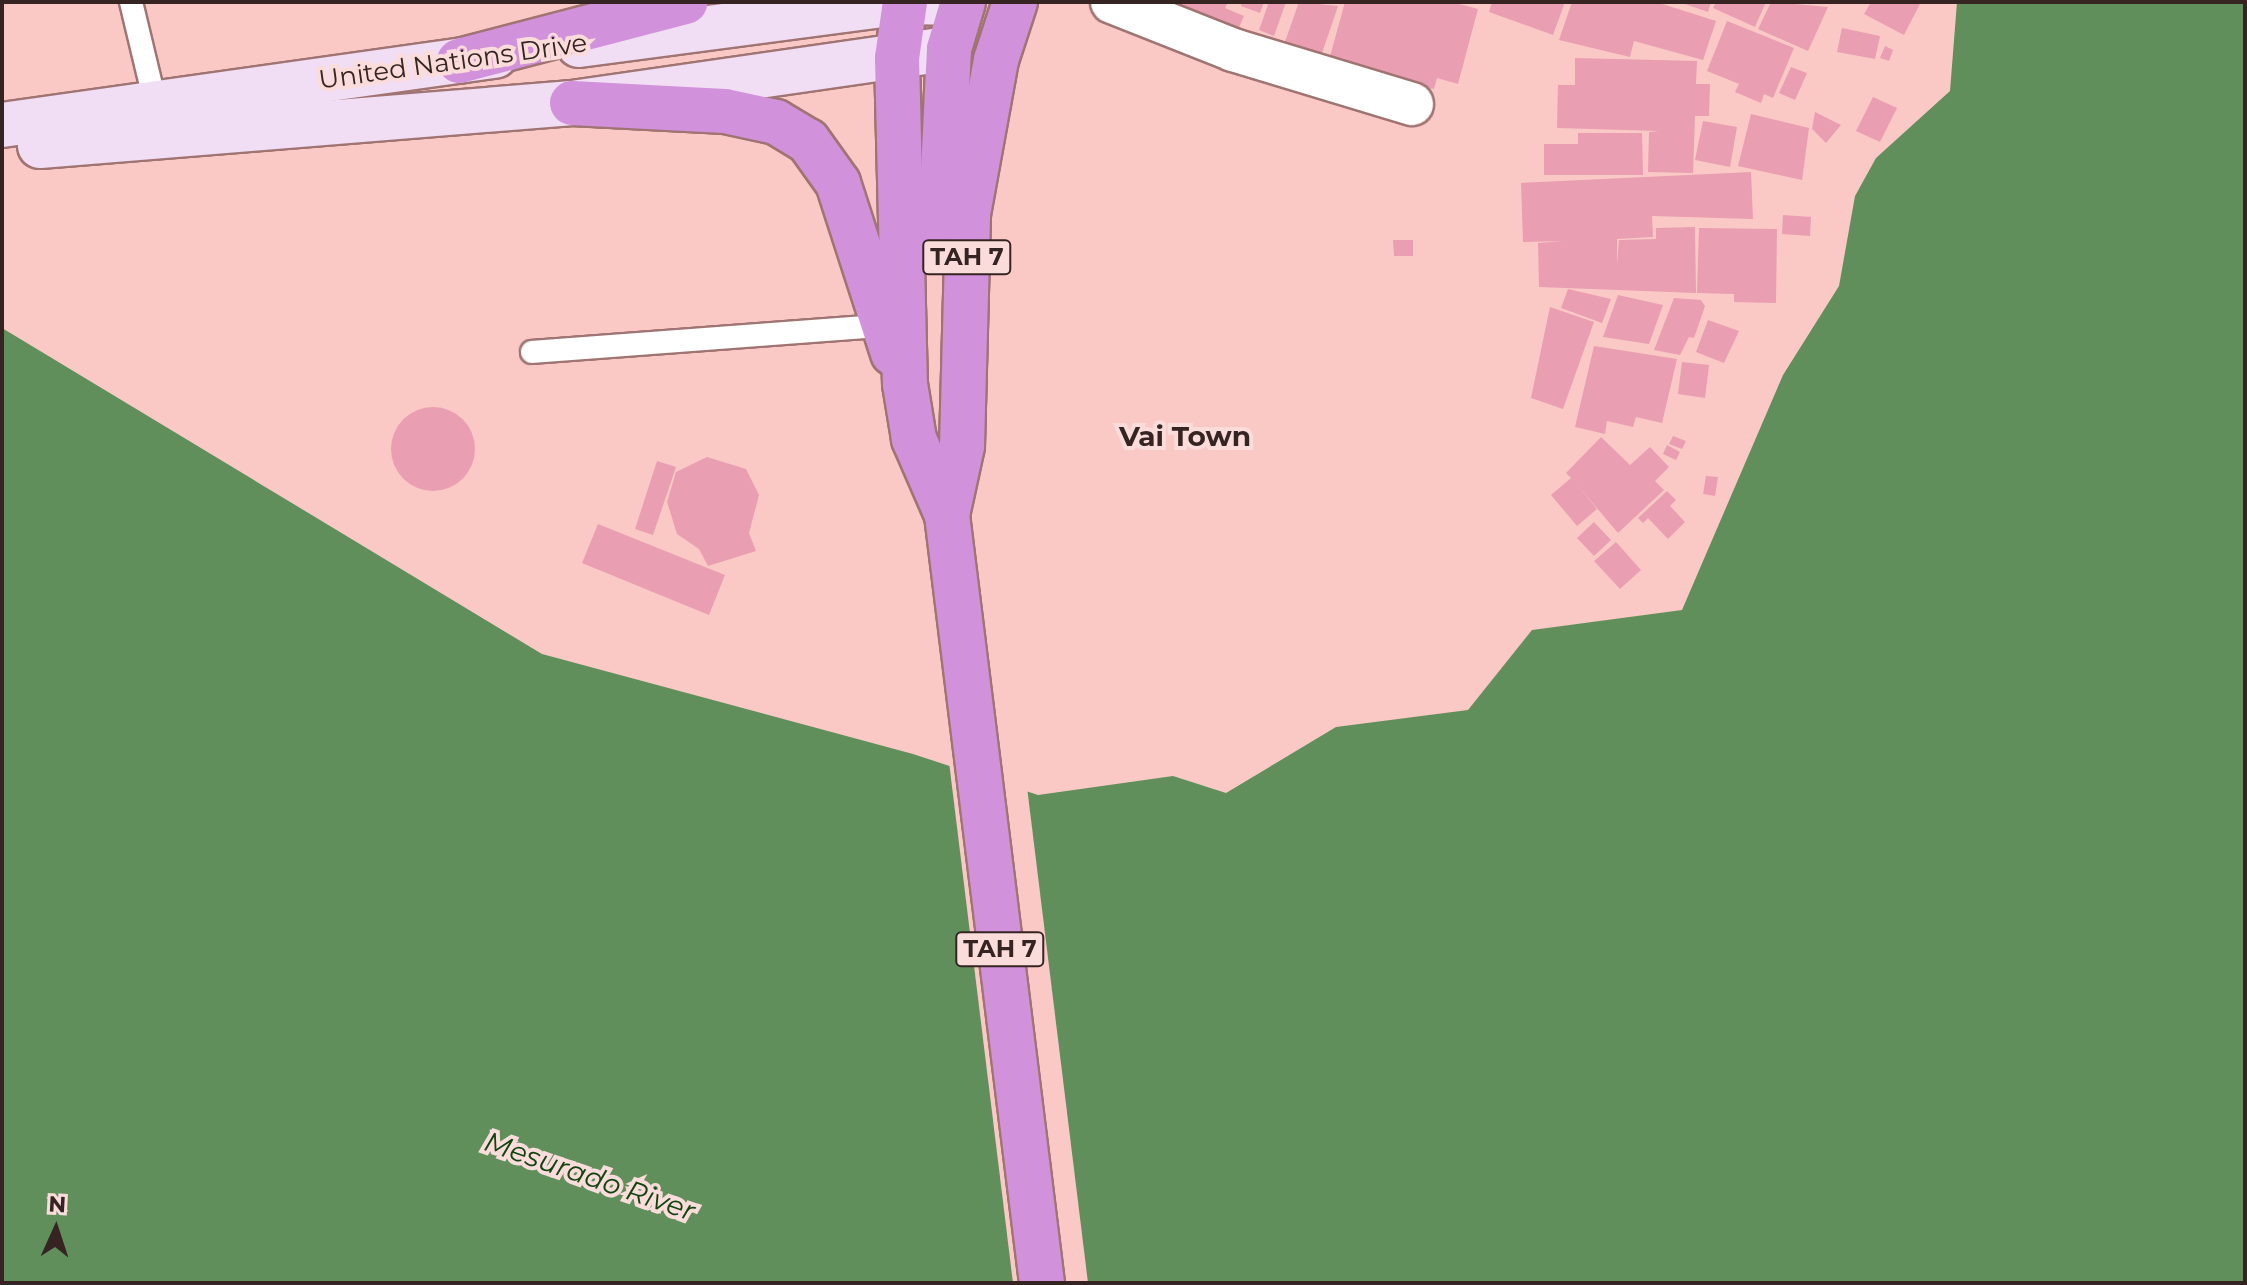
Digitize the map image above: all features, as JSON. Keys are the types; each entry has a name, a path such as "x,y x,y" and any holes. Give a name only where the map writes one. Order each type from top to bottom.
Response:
{"highway":[{"path":"459,61 685,2"},
{"name":"TAH 7","path":"905,2 897,58 905,384 914,439 947,515 1042,1283"},
{"path":"947,515 939,277 949,49 963,2"},
{"name":"TAH 7","path":"947,515 962,446 968,214 996,60 1015,2"},
{"path":"572,103 725,111 776,122 808,141 838,183 881,326 905,384"}],"main road":[{"name":"United Nations Drive","path":"2,125 905,2 963,2"},
{"name":"United Nations Drive","path":"2,147 572,103 949,49"}],"street":[{"path":"1112,2 1233,50 1412,104"}],"lane":[{"path":"131,2 155,102"},
{"path":"532,352 881,326"}],"water":[{"name":"Mesurado River","path":"1957,2 2245,2 2245,1283 2,1283 2,328 542,654 913,754 1038,795 1173,776 1226,793 1336,727 1468,710 1532,630 1682,610 1783,375 1839,286 1855,196 1876,158 1950,91"}],"pier":[{"path":"949,762 1027,787 1088,1283 1013,1283"}],"building":[{"path":"1136,2 1228,2 1225,8 1244,16 1232,43"},
{"path":"1242,2 1264,2 1260,13 1241,6"},
{"path":"1269,2 1286,2 1274,36 1259,30"},
{"path":"1299,2 1338,6 1318,65 1281,53"},
{"path":"1345,2 1452,2 1478,9 1458,84 1437,78 1434,89 1329,60"},
{"path":"1492,2 1565,2 1553,35 1489,12"},
{"path":"1572,2 1656,2 1716,21 1703,60 1634,41 1630,57 1559,40"},
{"path":"1679,2 1711,2 1708,12"},
{"path":"1716,2 1766,2 1755,27 1713,8"},
{"path":"1771,2 1828,7 1808,51 1758,29"},
{"path":"1871,2 1921,2 1904,35 1864,14"},
{"path":"1727,21 1794,48 1773,98 1764,94 1761,103 1735,92 1739,84 1707,71"},
{"path":"1842,28 1880,36 1875,59 1837,52"},
{"path":"1885,46 1893,50 1889,61 1880,58"},
{"path":"1575,58 1697,61 1696,84 1710,84 1709,116 1695,116 1693,173 1648,172 1649,132 1659,131 1557,128 1558,85 1575,85"},
{"path":"1791,67 1807,73 1795,100 1779,93"},
{"path":"1873,97 1897,108 1880,142 1856,131"},
{"path":"1815,112 1841,125 1826,143 1812,129"},
{"path":"1751,114 1809,128 1802,180 1738,166"},
{"path":"1703,121 1737,127 1730,167 1695,160"},
{"path":"1578,133 1642,133 1643,175 1544,175 1544,144 1578,144"},
{"path":"1751,172 1753,219 1652,216 1653,237 1617,239 1617,265 1619,240 1656,239 1656,228 1695,227 1696,293 1539,287 1538,243 1563,241 1523,242 1521,183"},
{"path":"1783,215 1811,217 1810,236 1782,234"},
{"path":"1699,228 1777,229 1776,303 1734,302 1734,294 1697,293"},
{"path":"1393,240 1413,240 1413,256 1394,256"},
{"path":"1568,289 1611,299 1602,323 1561,308"},
{"path":"1618,295 1663,305 1649,344 1603,337"},
{"path":"1674,298 1701,300 1705,306 1694,338 1689,337 1680,355 1654,350"},
{"path":"1550,307 1594,322 1563,409 1531,398"},
{"path":"1708,320 1739,331 1724,363 1696,352"},
{"path":"1594,346 1677,359 1662,423 1636,417 1633,427 1607,421 1605,434 1575,427"},
{"path":"1682,362 1709,365 1705,398 1678,394"},
{"path":"433,407 449,410 468,426 475,449 472,465 456,484 433,491 417,488 398,472 391,449 394,433 410,414"},
{"path":"1673,436 1686,441 1682,449 1669,444"},
{"path":"1601,437 1630,465 1650,447 1669,467 1655,481 1664,490 1618,533 1574,481 1597,509 1577,526 1551,495 1571,478 1566,473"},
{"path":"1667,445 1680,452 1676,460 1663,454"},
{"path":"707,457 746,469 759,495 749,533 756,551 708,566 699,549 677,534 667,502 676,472"},
{"path":"657,461 676,467 653,535 635,529"},
{"path":"1706,476 1718,477 1715,496 1703,494"},
{"path":"1667,491 1676,500 1670,506 1685,522 1668,539 1648,518 1643,523 1638,518"},
{"path":"1594,522 1611,540 1594,556 1577,538"},
{"path":"598,524 725,575 709,615 582,563"},
{"path":"1616,542 1641,570 1620,589 1594,561"}],"district":[{"name":"Vai Town","path":"1185,436"}]}
